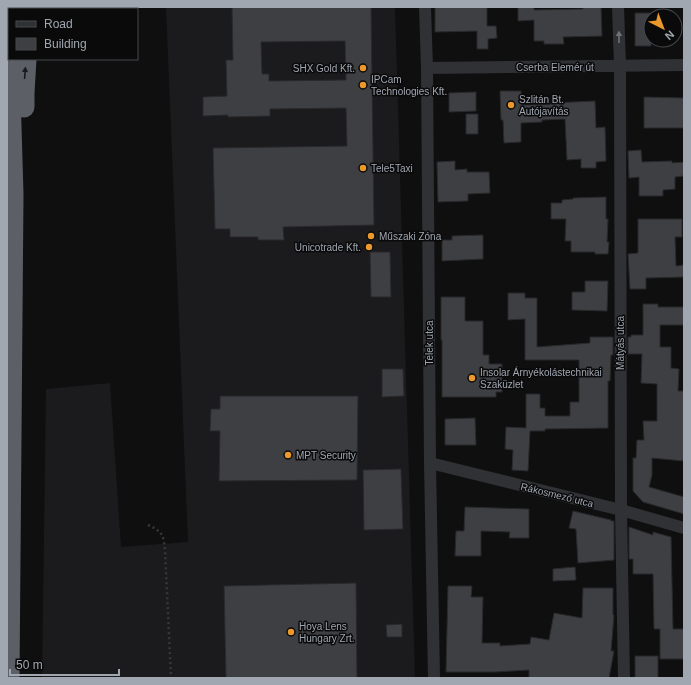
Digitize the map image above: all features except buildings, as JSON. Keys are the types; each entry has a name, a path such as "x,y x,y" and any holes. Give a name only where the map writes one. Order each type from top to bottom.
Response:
{"highway":[{"path":"9,60 13,194 9,678"},
{"path":"13,194 22,173 25,146 24,93 26,60"}],"street":[{"name":"Telek utca","path":"425,7 434,678"},
{"name":"Mátyás utca","path":"618,7 620,66 621,510 624,678"},
{"name":"Cserba Elemér út","path":"427,68 684,65"},
{"name":"Rákosmező utca","path":"430,463 621,510 684,528"}],"path":[{"path":"148,525 158,530 163,537 165,550 171,678"}],"shaded area":[{"path":"166,7 395,7 415,678 42,678 46,389 110,383 121,547 188,542"}],"place":[{"name":"SHX Gold Kft.","path":"363,68"},
{"name":"IPCam Technologies Kft.","path":"363,85"},
{"name":"Szlitán Bt. Autójavítás","path":"511,105"},
{"name":"Tele5Taxi","path":"363,168"},
{"name":"Műszaki Zóna","path":"371,236"},
{"name":"Unicotrade Kft.","path":"369,247"},
{"name":"Insolar Árnyékolástechnikai Szaküzlet","path":"472,378"},
{"name":"MPT Security","path":"288,455"},
{"name":"Hoya Lens Hungary Zrt.","path":"291,632"}]}
